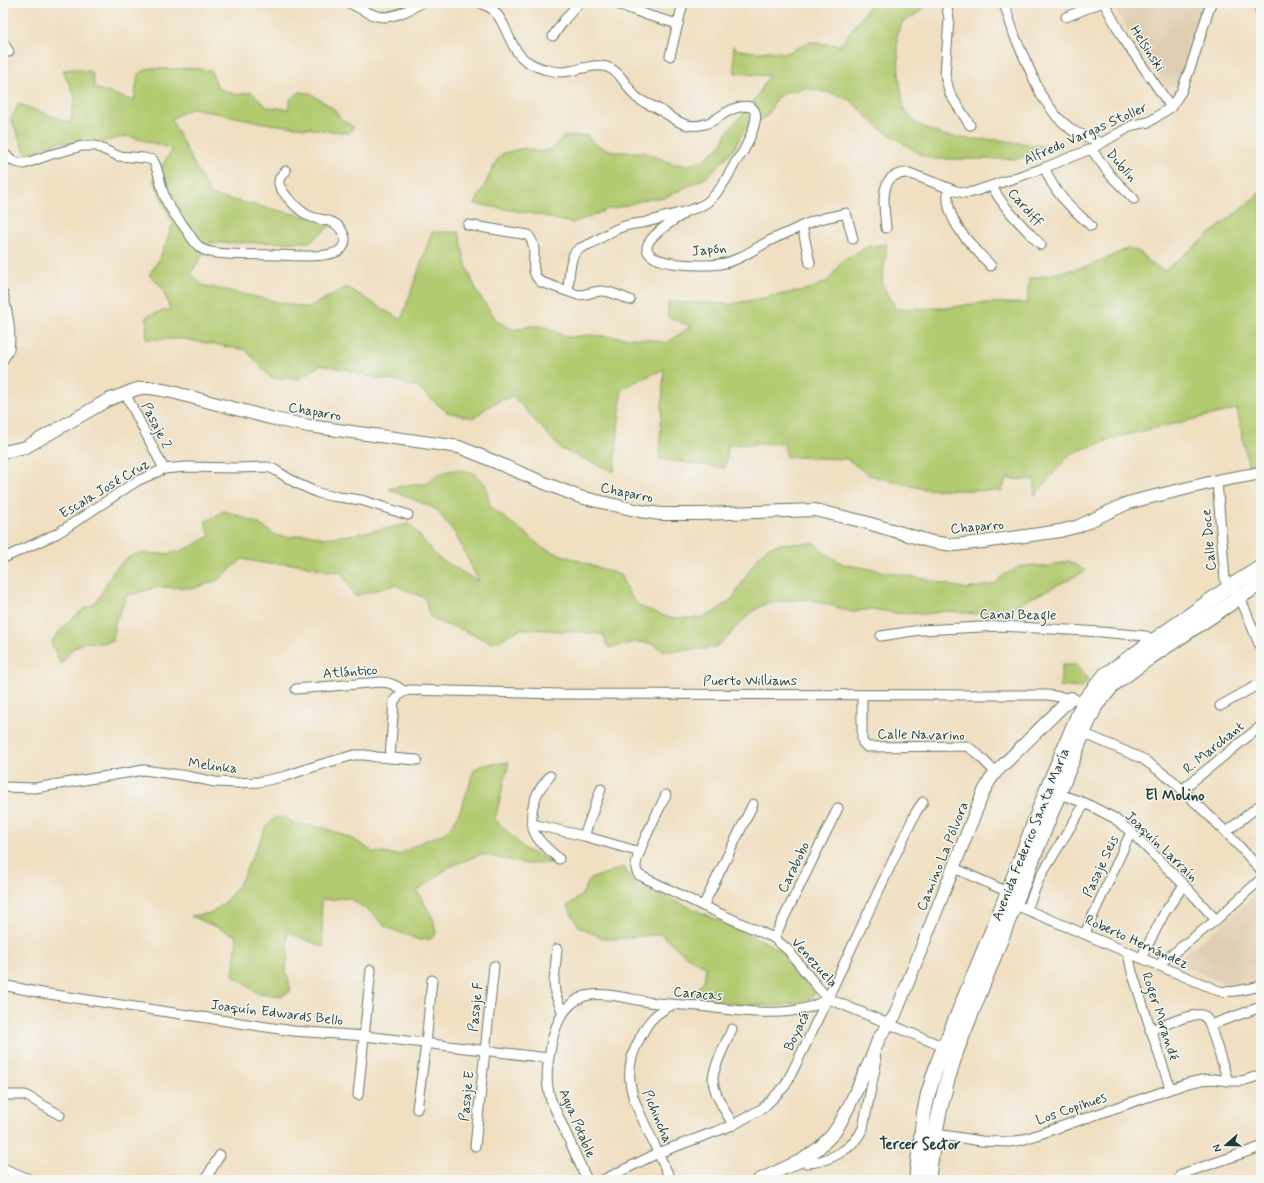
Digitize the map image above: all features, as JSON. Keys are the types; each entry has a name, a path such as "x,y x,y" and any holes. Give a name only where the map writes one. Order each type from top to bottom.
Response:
{"main road":[{"name":"Avenida Federico Santa María","path":"1084,701 1115,683 1234,593 1261,567"},
{"name":"Avenida Federico Santa María","path":"1014,901 1047,789 1084,701 1105,675 1153,640 1234,593 1261,583"},
{"name":"Avenida Federico Santa María","path":"928,1180 928,1094 950,1049 1014,901 1083,734 1084,701"},
{"name":"Avenida Federico Santa María","path":"916,1180 928,1133"}],"street":[{"path":"349,3 378,16 386,17 398,14 417,4"},
{"path":"480,3 492,9 497,15 512,45 528,62 560,72 569,72 590,66 608,67 623,79 639,100 661,110 671,118 683,124 706,124 735,108 746,106 752,108 756,112 757,116 743,151 718,192 707,202 695,209 649,222 622,227 608,233 593,243 580,248 574,254 571,264 568,291"},
{"path":"553,36 579,3"},
{"path":"614,3 678,24"},
{"path":"670,56 683,3"},
{"path":"946,3 949,19 945,75 950,94 970,125"},
{"path":"1004,3 1015,37 1041,95 1057,117 1073,131 1102,143"},
{"path":"1066,17 1100,3"},
{"name":"Helsinski","path":"1104,3 1123,38 1171,107"},
{"name":"Alfredo Vargas Stoller","path":"886,228 884,201 885,190 887,183 891,178 910,173 965,193 992,186 1045,168 1091,149 1133,125 1148,122 1171,107 1181,92 1191,66 1211,3"},
{"path":"1259,3 1261,14"},
{"path":"3,42 9,52"},
{"path":"3,154 15,162 24,164 82,146 96,146 118,156 153,160 157,167 164,196 170,208 194,241 202,249 212,253 302,256 323,255 340,250 344,245 345,237 339,226 328,220 308,216 293,203 282,189 279,183 280,176 286,171"},
{"name":"Dublín","path":"1091,149 1111,176 1134,199"},
{"path":"1045,168 1049,180 1060,196 1091,226"},
{"name":"Cardiff","path":"992,186 1006,209 1041,245"},
{"path":"948,188 949,208 956,223 991,266"},
{"name":"Japón","path":"684,213 662,228 650,242 647,247 648,252 653,257 686,265 708,266 721,264 737,260 769,241 815,220 846,213 853,239"},
{"path":"468,225 528,235 533,241 534,247 534,272 536,278 541,282 578,295 600,291 608,292 630,300"},
{"path":"802,226 810,263"},
{"path":"3,294 8,316 10,338 9,350 3,360"},
{"name":"Chaparro","path":"3,452 26,447 108,400 141,388 151,388 168,391 274,419 309,426 458,448 580,496 640,511 661,514 701,514 815,510 836,514 942,544 954,545 1060,531 1079,526 1128,503 1173,491 1261,473"},
{"name":"Pasaje 2","path":"125,393 164,469"},
{"name":"Escala José Cruz","path":"3,557 58,533 137,481 164,469 186,467 268,467 296,483 318,492 331,496 362,500 408,515"},
{"name":"Calle Doce","path":"1216,482 1225,579 1234,593 1261,649"},
{"name":"Canal Beagle","path":"881,636 920,630 1002,626 1146,636 1153,640"},
{"name":"Atlántico","path":"296,689 389,682 404,691"},
{"path":"1220,706 1261,682"},
{"path":"390,758 394,701 404,691"},
{"name":"Puerto Williams","path":"404,691 560,694 1047,695 1084,701"},
{"name":"Calle Navarino","path":"862,695 862,739 863,743 867,747 966,746 971,748 996,772"},
{"name":"Camino La Pólvora","path":"759,1180 773,1177 802,1160 825,1143 840,1125 871,1059 879,1038 895,1015 990,780 996,772 1084,701"},
{"name":"R. Marchant","path":"1183,789 1261,726"},
{"path":"1083,734 1143,759 1156,768 1183,789 1261,870"},
{"name":"Melinka","path":"3,787 35,788 144,770 187,776 215,782 259,782 286,776 354,755 418,760"},
{"path":"550,776 536,796 532,824 535,835 538,839 560,859"},
{"path":"584,836 601,789"},
{"name":"Joaquín Larraín","path":"1059,794 1086,803 1114,818 1131,832 1184,885 1216,920"},
{"path":"532,824 584,836 640,852 666,796"},
{"name":"Boyacá","path":"603,1180 658,1153 733,1125 763,1108 785,1086 916,812 924,802"},
{"path":"1014,901 1039,880 1086,803"},
{"path":"703,906 753,804"},
{"path":"1226,832 1261,804"},
{"name":"Carabobo","path":"774,938 838,808"},
{"name":"Pasaje Seis","path":"1085,933 1131,832"},
{"name":"Venezuela","path":"640,852 636,863 636,872 643,878 774,938 788,950 827,998 950,1049"},
{"name":"Roberto Hernández","path":"954,868 1014,901 1129,953 1219,991 1236,992 1261,986"},
{"path":"1158,965 1216,920 1261,879"},
{"path":"1141,958 1165,912 1184,885"},
{"path":"557,949 554,982 555,994 565,1011"},
{"name":"Roger Morandé","path":"1129,953 1130,964 1150,1030 1170,1088"},
{"name":"Pasaje F","path":"485,1050 494,966"},
{"path":"358,1095 371,970"},
{"path":"417,1109 426,1044 432,980"},
{"name":"Joaquín Edwards Bello","path":"3,984 42,993 293,1031 365,1036 548,1058"},
{"name":"Caracas","path":"565,1011 585,996 597,995 672,1005 742,1011 775,1012 813,1007 827,998"},
{"name":"Pichincha","path":"670,1180 635,1105 630,1088 630,1063 637,1043 650,1021 672,1005"},
{"path":"1208,1021 1261,1008"},
{"name":"Agua Potable","path":"565,1011 556,1027 548,1058 548,1091 587,1180"},
{"path":"1150,1030 1199,1014 1203,1015 1208,1021 1228,1081"},
{"path":"732,1029 717,1063 713,1074 713,1081 733,1125"},
{"name":"Camino La Pólvora","path":"802,1160 806,1163 812,1163 833,1157 850,1146 860,1136 876,1064 874,1048"},
{"name":"Pasaje E","path":"474,1146 485,1050"},
{"name":"Los Copihues","path":"928,1133 981,1141 1009,1142 1022,1140 1170,1088 1202,1080 1214,1079 1242,1081 1261,1075"},
{"path":"3,1095 25,1094 60,1115"},
{"path":"1180,1178 1182,1174 1261,1147"},
{"path":"205,1180 220,1156"},
{"path":"3,1168 31,1180"}],"shaded area":[{"path":"1114,3 1204,3 1177,87 1164,86 1116,10"},
{"path":"1261,889 1261,979 1237,985 1228,985 1173,962 1219,927"}],"green space":[{"path":"871,3 927,3 916,14 903,21 897,34 899,76 904,110 915,123 942,135 969,139 1000,140 1057,148 1016,159 935,159 922,155 879,128 850,100 830,93 805,88 787,92 776,98 768,115 743,132 734,149 707,177 664,198 647,199 609,209 572,223 540,215 475,204 498,158 504,153 524,148 540,152 549,150 563,137 587,135 592,142 603,148 618,152 644,152 674,164 689,165 703,160 720,147 729,129 751,106 769,76 735,73 733,46 739,50 787,53 810,42 841,45"},
{"path":"150,68 194,68 211,71 218,88 237,95 251,92 267,107 288,109 291,98 300,92 310,93 334,109 341,119 354,127 349,133 269,124 192,108 171,119 210,195 334,223 309,242 210,243 191,273 202,285 307,308 347,287 401,320 432,232 459,232 466,265 477,292 498,322 514,330 530,326 542,326 568,337 590,335 647,339 667,343 691,326 668,317 668,302 731,304 809,289 828,281 842,261 869,246 887,244 882,285 896,309 947,308 978,303 1027,303 1029,279 1089,266 1129,248 1140,252 1149,262 1164,271 1261,192 1261,462 1248,465 1237,409 1117,437 1070,454 1035,495 1035,480 1006,479 1002,491 924,489 869,475 847,459 787,457 784,443 728,445 725,468 659,459 664,369 622,388 614,472 561,449 513,396 494,403 473,418 447,412 417,387 397,381 375,378 348,370 320,365 299,379 271,378 246,350 183,339 146,339 147,316 170,309 162,287 149,275 160,258 173,224 153,179 173,149 128,136 82,145 58,142 26,154 11,119 19,104 70,123 75,98 63,70 75,69 92,72 95,88 134,101 138,74"},
{"path":"458,470 472,472 486,485 490,507 529,536 542,548 620,575 630,595 639,606 670,618 699,618 713,613 733,598 759,556 767,548 779,544 815,543 826,554 843,564 925,579 967,589 994,584 1004,575 1019,567 1033,565 1046,567 1069,561 1086,571 1013,607 976,614 946,611 926,614 897,613 872,609 852,612 810,599 783,601 763,605 752,612 717,646 705,649 665,651 653,644 637,642 608,648 603,634 533,629 521,629 501,640 490,642 460,629 441,623 429,616 425,598 395,585 355,596 341,572 328,571 299,564 262,563 242,559 218,580 195,588 158,587 127,596 115,623 113,641 100,643 84,642 71,650 61,664 51,643 72,619 96,602 120,563 138,554 171,553 191,546 210,536 205,522 224,511 259,524 275,535 289,537 308,534 324,538 410,524 437,557 479,582 456,535 436,509 389,489 411,484 426,484 440,473"},
{"path":"1062,665 1077,665 1089,680 1080,688 1060,686"},
{"path":"509,762 495,819 526,850 555,863 526,864 481,854 449,867 417,891 433,918 436,934 431,939 419,940 386,927 372,913 349,898 321,900 323,947 287,932 288,954 286,970 291,991 282,996 257,993 233,975 237,936 191,916 212,913 226,901 239,885 267,825 275,818 285,818 297,824 325,828 356,841 373,852 399,855 423,841 443,834 453,824 461,808 475,769 482,765"},
{"path":"624,867 633,884 687,906 771,945 780,951 815,993 810,999 802,1003 775,1006 687,1001 704,980 706,967 685,955 661,934 604,939 579,927 567,906 581,896 590,879"}],"district":[{"name":"El Molino","path":"1175,795"},
{"name":"Tercer Sector","path":"920,1144"}]}
